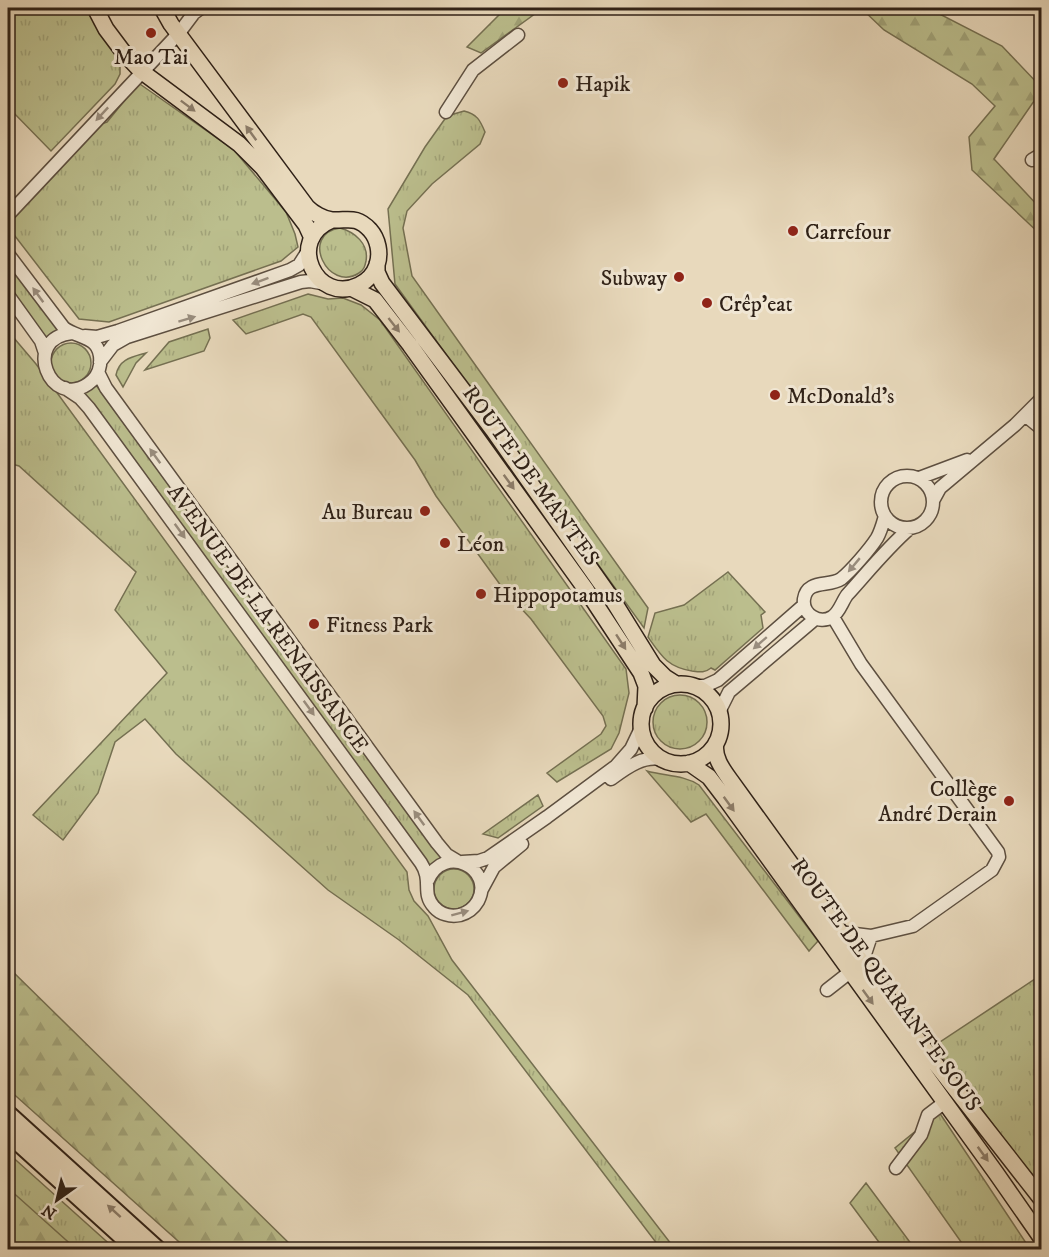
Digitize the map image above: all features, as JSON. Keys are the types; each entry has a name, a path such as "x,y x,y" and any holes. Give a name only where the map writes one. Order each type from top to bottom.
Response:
{"highway":[{"path":"8,1114 158,1250"},
{"path":"8,1133 137,1250"}],"main road":[{"path":"95,8 112,37 141,71 239,144 263,168 306,225 313,271 326,284 335,288 351,288 366,281 377,264 378,247 375,237 368,228 353,219 332,220 321,226 310,244"},
{"path":"162,8 304,203 315,213 332,220"},
{"name":"ROUTE DE MANTES","path":"377,264 382,283 493,430 614,602 653,665 676,684"},
{"name":"ROUTE DE MANTES","path":"351,288 375,300 588,591 641,673 646,686 645,708"},
{"path":"676,684 695,686 710,696 719,712 721,730 716,743 705,756 690,763 674,763 664,760 648,746 642,726 645,708 656,693 676,684"},
{"path":"716,743 716,754 729,779 839,932 856,967"},
{"name":"ROUTE DE QUARANTE SOUS","path":"690,763 704,772 713,783 1041,1200"},
{"name":"ROUTE DE QUARANTE SOUS","path":"856,967 945,1102 1041,1240"},
{"name":"ROUTE DE QUARANTE SOUS","path":"969,1109 1041,1210"}],"street":[{"path":"8,215 201,8"},
{"path":"446,112 473,70 518,36"},
{"path":"8,254 64,328 72,333 98,337 290,270 299,265 310,244"},
{"path":"8,295 41,341 48,375 53,382 65,388 83,387 94,379 113,345 135,334 301,282 310,280 326,284"},
{"path":"45,353 55,339 72,333"},
{"path":"85,336 97,349 99,367"},
{"name":"AVENUE DE LA RENAISSANCE","path":"99,367 106,388 430,834 447,855 459,862"},
{"name":"AVENUE DE LA RENAISSANCE","path":"65,388 81,398 89,408 421,863 428,880"},
{"path":"934,499 940,488 1041,398"},
{"path":"1024,415 1041,429"},
{"path":"919,478 932,490 934,499 934,506 928,519 923,524 910,528 896,526 882,510 881,498 888,483 903,476 919,478 977,457"},
{"path":"885,516 875,540 848,572 834,582 812,587 806,594 804,605 808,613 815,618 825,620 833,617 846,597 910,528"},
{"path":"695,686 710,684 718,680 804,605"},
{"path":"833,617 861,664 998,852 999,857 992,870 913,926 871,936 839,932"},
{"path":"719,712 729,692 815,618"},
{"path":"642,726 625,757 586,789 488,858 439,866 428,880 427,893 430,902 439,911 448,915 461,915 469,911 478,900 491,872 508,855 631,765 654,758 664,760"},
{"path":"459,862 470,866 476,873 481,891"},
{"path":"827,990 856,967 871,936"},
{"path":"896,1168 921,1135 928,1115 945,1102"}],"green space":[{"path":"8,8 87,8 120,57 120,74 115,84 51,151 8,107"},
{"path":"506,8 543,8 481,53 467,47"},
{"path":"861,8 928,8 1002,46 1041,87 1041,91 994,159 1041,209 1041,235 972,170 969,137 995,106 972,84 884,30"},
{"path":"137,82 234,150 286,212 298,247 281,261 109,322 79,319 8,224 95,126 107,122 125,100 124,93"},
{"path":"464,111 478,118 485,132 480,144 432,184 407,211 403,228 412,276 648,608 644,628 395,284 388,209 425,147 447,116"},
{"path":"340,228 351,232 360,240 366,255 362,271 348,277 337,275 329,269 320,250 321,240 328,232"},
{"path":"8,261 60,330 45,340 8,287"},
{"path":"308,294 328,299 343,298 361,305 380,320 626,669 629,693 619,733 611,749 557,782 547,773 601,734 606,726 603,716 531,619 504,590 436,496 415,460 311,317 303,314 246,334 233,320"},
{"path":"208,329 210,338 204,351 145,370 169,342"},
{"path":"8,331 36,364 407,872 409,890 414,901 428,916 452,960 675,1249 661,1249 468,995 399,940 328,890 176,754 145,719 115,742 98,793 63,840 33,815 167,673 115,610 136,572 19,466 8,463"},
{"path":"71,343 85,349 91,363 85,377 71,383 57,377 51,363 57,349"},
{"path":"146,353 136,363 123,387 116,375 120,365"},
{"path":"93,381 442,857 429,866 80,389"},
{"path":"728,572 765,612 761,615 763,628 715,670 711,668 700,672 692,671 671,664 648,637 655,613 684,605"},
{"path":"675,695 685,695 695,699 703,707 707,722 703,737 695,745 685,749 675,749 665,745 657,737 653,727 653,717 657,707 665,699"},
{"path":"647,771 681,777 699,785 818,941 809,951 706,814 691,822"},
{"path":"538,795 543,806 498,838 483,834"},
{"path":"454,869 468,875 474,889 468,903 454,909 440,903 434,889 440,875"},
{"path":"8,967 295,1249 187,1249 8,1089"},
{"path":"1041,975 1041,1188 934,1046"},
{"path":"939,1112 1030,1249 966,1249 895,1148"},
{"path":"8,1153 115,1249 73,1249 8,1191"},
{"path":"866,1183 915,1249 884,1249 850,1203"},
{"path":"8,1188 76,1249 8,1249"}],"place":[{"name":"Mao Tai","path":"151,33"},
{"name":"Hapik","path":"563,83"},
{"name":"Carrefour","path":"793,231"},
{"name":"Subway","path":"679,277"},
{"name":"Crêp'eat","path":"707,303"},
{"name":"McDonald's","path":"775,395"},
{"name":"Au Bureau","path":"425,511"},
{"name":"Léon","path":"445,543"},
{"name":"Hippopotamus","path":"481,594"},
{"name":"Fitness Park","path":"314,624"},
{"name":"Collège André Derain","path":"1009,801"}]}
